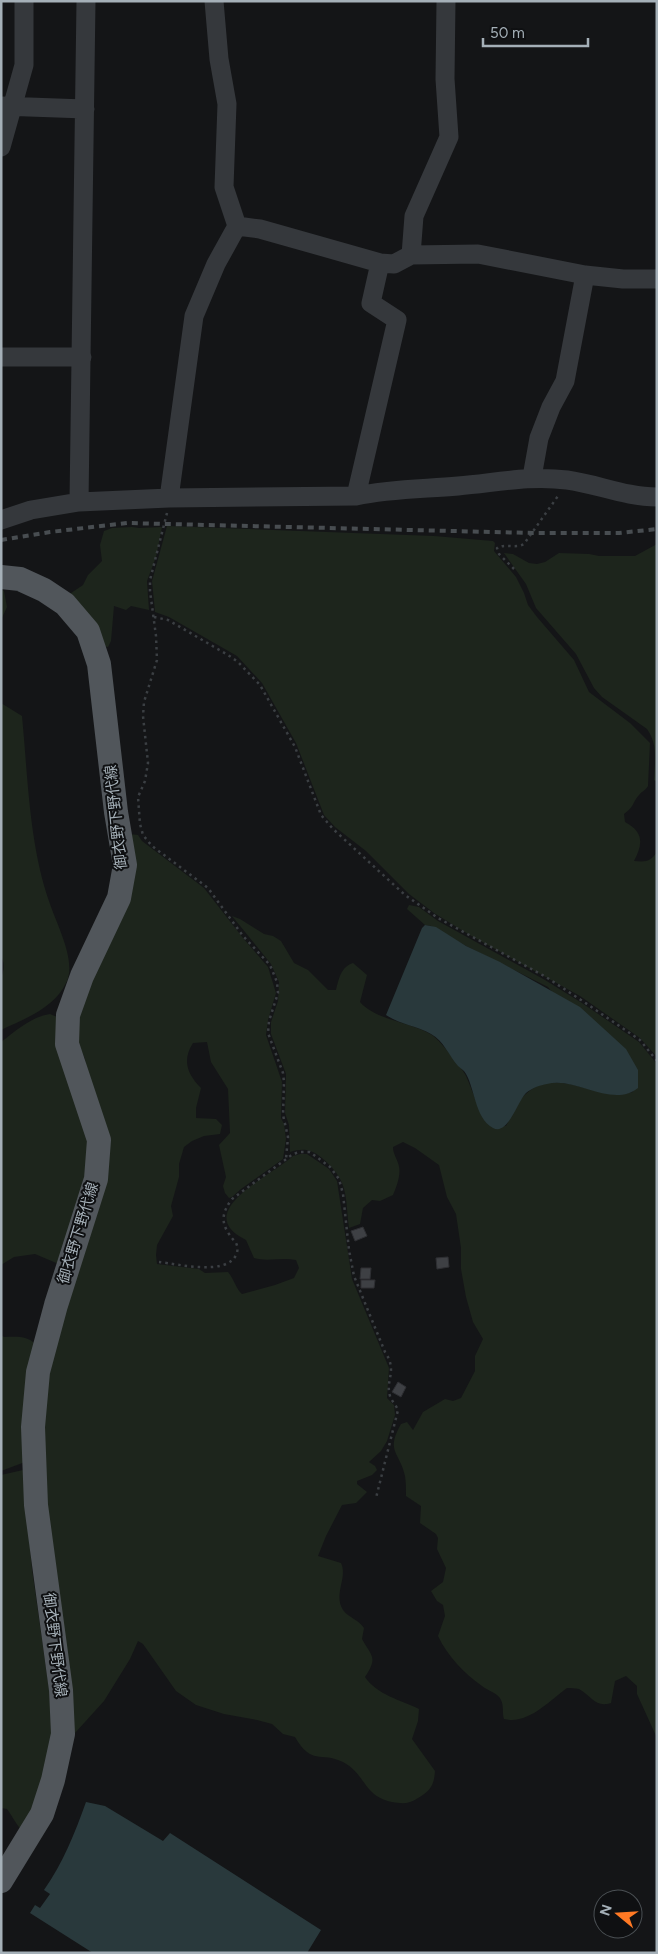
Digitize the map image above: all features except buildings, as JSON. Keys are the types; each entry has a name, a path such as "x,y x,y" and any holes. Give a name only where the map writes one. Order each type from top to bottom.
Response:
{"main road":[{"name":"御衣野下野代線","path":"1,577 20,580 44,590 65,604 88,631 99,664 116,812 125,865 119,898 82,976 68,1016 67,1044 99,1140 96,1179 56,1306 38,1372 33,1427 36,1505 62,1690 63,1734 54,1780 42,1814 1,1881"}],"street":[{"path":"1,147 7,106 24,65 24,1"},
{"path":"79,502 86,1"},
{"path":"169,498 194,316 216,264 238,226 224,187 227,104 219,59 214,1"},
{"path":"411,255 414,216 449,137 445,79 446,1"},
{"path":"7,106 85,109"},
{"path":"238,226 260,229 380,263 394,264 411,255 478,254 584,275 623,279 657,278"},
{"path":"356,496 397,320 370,302 380,263"},
{"path":"532,477 539,438 551,407 566,381 584,275"},
{"path":"1,357 82,357"},
{"path":"1,520 31,510 79,502 169,498 356,496 382,490 458,486 532,477 568,480 643,497 657,497"}],"path":[{"path":"514,569 499,554 497,548 503,544 510,546 524,544 568,480"},
{"path":"169,498 165,524 150,580 157,660 144,702 143,716 148,763 145,781 138,797 140,824 146,840 152,846 208,888 237,928 270,965 277,982 278,994 269,1021 268,1033 283,1073 283,1115 288,1137 286,1159"},
{"path":"154,617 168,620 233,658 260,685 295,747 322,815 333,829 405,895 438,918 546,977 581,1000 640,1040 657,1061"},
{"path":"159,1262 215,1268 228,1264 233,1260 238,1249 224,1226 223,1215 225,1209 241,1192 286,1159 300,1152 310,1152 330,1167 339,1179 343,1194 349,1250 356,1282 389,1358 392,1374 389,1393 398,1410 376,1498"}],"shaded area":[{"path":"167,526 434,536 493,541 495,543 494,551 516,577 528,605 574,660 589,692 630,723 650,743 648,786 624,814 625,822 639,834 640,844 634,861 647,861 657,852 657,1057 640,1038 580,996 434,913 409,894 366,851 335,827 324,815 296,743 262,683 237,656 169,617 155,612 152,581"},
{"path":"162,527 156,557 147,581 149,610 131,606 126,610 114,606 111,641 108,647 103,646 68,595 83,585 88,575 102,561 100,545 104,531 112,528"},
{"path":"657,544 657,782 654,780 655,760 653,741 647,729 602,697 594,688 576,654 536,608 526,584 504,553 513,554 529,563 537,564 545,562 559,553 635,556"},
{"path":"1,589 4,591 7,607 1,620"},
{"path":"1,703 22,716 33,835 43,882 67,953 69,973 62,990 47,1005 30,1016 1,1030 1,978 4,967 1,956"},
{"path":"130,834 138,835 142,841 204,888 268,967 276,993 268,1020 266,1035 282,1082 281,1118 284,1124 286,1139 283,1159 229,1198 223,1186 226,1177 219,1145 230,1133 228,1089 211,1062 207,1042 193,1043 187,1061 189,1072 201,1088 196,1108 196,1118 216,1119 222,1125 220,1134 204,1136 184,1147 179,1164 179,1177 171,1206 173,1216 157,1245 157,1264 199,1269 205,1273 228,1272 242,1294 294,1278 299,1268 296,1260 264,1260 254,1258 246,1240 231,1229 226,1218 231,1206 254,1184 293,1156 300,1154 307,1154 329,1169 337,1181 352,1279 389,1368 387,1398 394,1405 395,1415 387,1441 381,1451 369,1462 377,1470 372,1475 357,1481 357,1484 367,1492 356,1503 342,1505 318,1556 341,1563 343,1574 339,1598 340,1604 345,1613 364,1628 362,1639 372,1657 371,1665 365,1677 383,1693 419,1709 418,1721 412,1739 435,1771 432,1784 426,1793 409,1802 396,1803 375,1795 351,1767 335,1759 312,1755 306,1752 295,1737 283,1734 272,1724 224,1714 196,1705 176,1691 143,1644 138,1641 130,1659 104,1701 75,1733 70,1731 39,1446 53,1339 102,1188 85,1059 79,1045 76,1026"},
{"path":"409,905 419,907 438,921 545,980 582,1003 639,1042 657,1064 657,1738 637,1694 637,1686 626,1676 615,1681 611,1703 597,1703 579,1689 567,1688 530,1715 521,1719 504,1719 500,1698 469,1676 442,1644 438,1636 445,1616 443,1605 437,1601 431,1591 443,1582 446,1568 437,1549 438,1538 436,1534 420,1523 421,1506 406,1496 405,1476 395,1452 394,1441 401,1424 407,1422 413,1430 423,1412 445,1399 453,1401 461,1398 475,1371 475,1356 483,1339 473,1322 466,1297 461,1269 461,1248 456,1214 447,1197 439,1165 403,1142 393,1147 399,1171 393,1195 380,1201 372,1200 363,1208 360,1224 349,1228 344,1189 331,1166 310,1151 299,1150 290,1152 289,1125 285,1113 286,1074 271,1034 271,1022 278,1001 279,982 271,964 232,916 281,941 294,963 308,970 328,990 336,990 343,970 353,963 367,975 360,1002 375,1013 435,1037 464,1073 486,1122 506,1126 523,1096 537,1086 547,1083 569,1084 613,1094 633,1092 548,987 466,946 431,926 425,925 407,909"},
{"path":"425,925 436,927 466,946 500,962 580,1007 626,1049 638,1070 638,1088 628,1094 617,1095 605,1094 570,1084 544,1084 526,1093 508,1123 498,1129 493,1128 482,1117 478,1109 468,1077 436,1037 386,1015 422,928"},
{"path":"50,1014 57,1017 86,1126 90,1166 61,1265 35,1254 14,1257 1,1265 1,1042 30,1021"},
{"path":"1,1335 4,1337 25,1338 36,1345 25,1462 1,1471"},
{"path":"23,1470 32,1569 49,1689 52,1736 47,1771 23,1831 16,1824 7,1809 1,1808 1,1475"},
{"path":"86,1802 105,1806 163,1841 170,1833 321,1930 307,1953 93,1953 30,1913 35,1905 40,1908 50,1894 44,1890 68,1848"}],"railway":[{"path":"1,540 127,523 533,533 619,533 657,529"}]}
